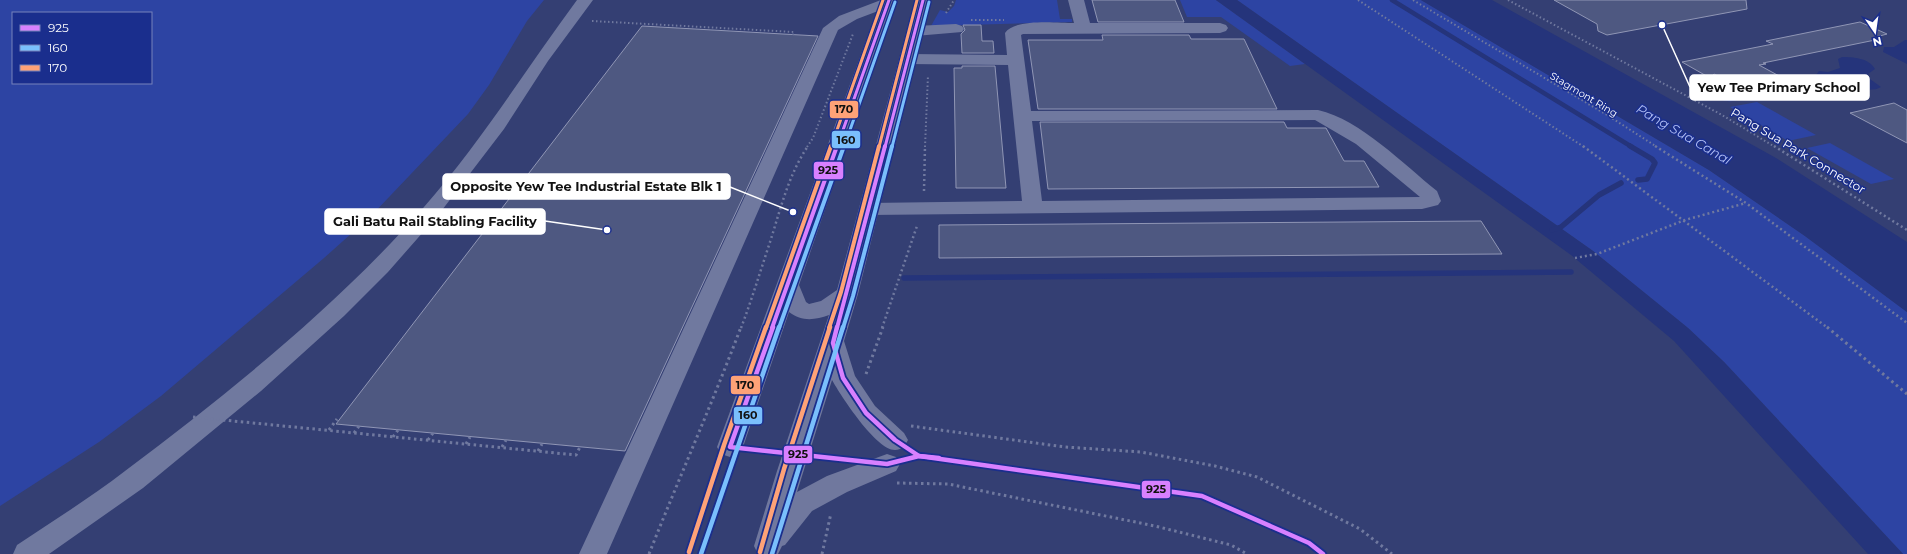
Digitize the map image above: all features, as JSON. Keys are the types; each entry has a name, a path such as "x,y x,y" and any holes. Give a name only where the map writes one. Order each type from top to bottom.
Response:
{"main road":[{"path":"833,343 843,378 895,453 802,503 768,546 790,471 833,343 847,294 923,0"},
{"path":"730,447 889,1"},
{"path":"788,286 796,306 808,313 819,311 847,294"}],"street":[{"path":"1076,0 1083,28"},
{"path":"593,554 831,28 838,22 889,1"},
{"path":"27,554 133,480 252,385 336,311 380,267 432,210 498,125 541,60 588,10"},
{"path":"1033,207 1013,34 1018,30 1083,28 1220,28"},
{"path":"915,31 956,29"},
{"path":"908,59 1016,60"},
{"path":"870,209 1422,203 1431,201 1430,195 1353,134 1337,123 1318,115 1022,116"}],"path":[{"path":"937,30 942,16 952,5 954,0"},
{"path":"1358,0 1578,142 1685,220 1832,331 1907,394"},
{"name":"Stagmont Ring","path":"1413,0 1607,115 1746,203 1907,323"},
{"name":"Pang Sua Park Connector","path":"1508,0 1548,20 1722,115 1810,167 1907,230"},
{"path":"588,10 655,24 724,30 794,32 792,35"},
{"path":"649,554 686,460 718,389 754,294 785,192 799,159 813,138 862,12"},
{"path":"865,376 903,270 921,209 925,189 926,92 930,60"},
{"path":"1575,258 1597,254 1685,220 1746,203"},
{"path":"193,417 576,455 580,447"},
{"path":"328,430 337,419"},
{"path":"354,432 358,426"},
{"path":"393,437 398,430"},
{"path":"428,440 433,433"},
{"path":"466,444 470,437"},
{"path":"502,447 506,440"},
{"path":"538,451 542,444"},
{"path":"895,453 1065,448 1141,452 1215,466 1257,477 1360,529 1392,554"},
{"path":"895,453 948,484 1155,526 1231,545 1247,554"},
{"path":"822,554 831,513 837,509"}],"shaded area":[{"path":"0,0 544,0 527,21 489,85 468,114 371,216 324,258 161,396 99,442 0,506"},
{"path":"956,0 1057,0 1060,19 1072,19 1072,22 931,26 940,10 948,12 954,6"},
{"path":"1180,0 1216,0 1305,64 1290,66 1221,17 1187,17"},
{"path":"1237,0 1421,0 1709,170 1805,236 1907,312 1907,554 1903,554 1724,362 1688,328 1593,251"},
{"path":"1719,89 1733,93 1739,99 1728,101 1720,99 1711,92"},
{"path":"1757,102 1816,135 1788,141 1730,107"},
{"path":"1830,143 1894,179 1871,184 1807,148"}],"water":[{"path":"1216,0 1237,0 1593,251 1688,328 1724,362 1903,554 1868,554 1674,341 1571,255"},
{"name":"Pang Sua Canal","path":"1421,0 1492,0 1776,158 1907,242 1907,312 1805,236 1709,170"},
{"path":"1907,40 1907,64 1883,52 1884,47 1894,47"},
{"path":"1842,57 1856,58 1869,62 1875,69 1868,74 1870,79 1881,87 1875,89 1850,91 1836,100 1825,99 1815,95 1811,90 1823,85 1824,81 1816,75 1819,71 1828,72 1840,68 1838,59"}],"building":[{"path":"1092,0 1175,0 1184,22 1098,22"},
{"path":"1554,0 1746,0 1747,9 1607,35 1598,31 1597,24"},
{"path":"1860,22 1887,34 1876,37 1880,39 1759,65 1792,83 1748,92 1714,74 1710,78 1682,62 1773,44 1766,41"},
{"path":"963,25 981,25 982,41 993,41 994,53 962,53 961,34 965,30"},
{"path":"642,26 818,36 625,451 336,424"},
{"path":"1102,35 1189,35 1191,39 1244,39 1277,109 1038,109 1028,40 1103,40"},
{"path":"962,66 995,66 1006,188 956,188 954,68 962,68"},
{"path":"1894,103 1907,110 1907,143 1850,113"},
{"path":"1040,122 1284,122 1287,128 1326,128 1344,161 1364,161 1379,187 1048,189"},
{"path":"1481,221 1502,254 939,258 939,225"}],"waterway":[{"path":"1392,0 1632,147"},
{"path":"1630,146 1652,159 1655,163 1647,179 1638,180"},
{"path":"1552,230 1561,227 1599,195 1621,183"},
{"path":"904,278 1571,272"}],"transit line":[{"name":"170","path":"689,552 724,445 883,0"},
{"name":"925","path":"889,0 730,447 887,464 919,456 1202,496 1309,543 1323,554"},
{"name":"170","path":"760,552 784,469 841,292 917,0"},
{"name":"925","path":"923,0 833,343 843,378 866,413 895,440 919,456 939,458"},
{"name":"160","path":"701,554 736,449 895,2"},
{"name":"160","path":"772,554 796,473 853,296 929,2"}],"place":[{"name":"Yew Tee Primary School","path":"1662,25"},
{"name":"Opposite Yew Tee Industrial Estate Blk 1","path":"793,212"},
{"name":"Gali Batu Rail Stabling Facility","path":"607,230"}]}
